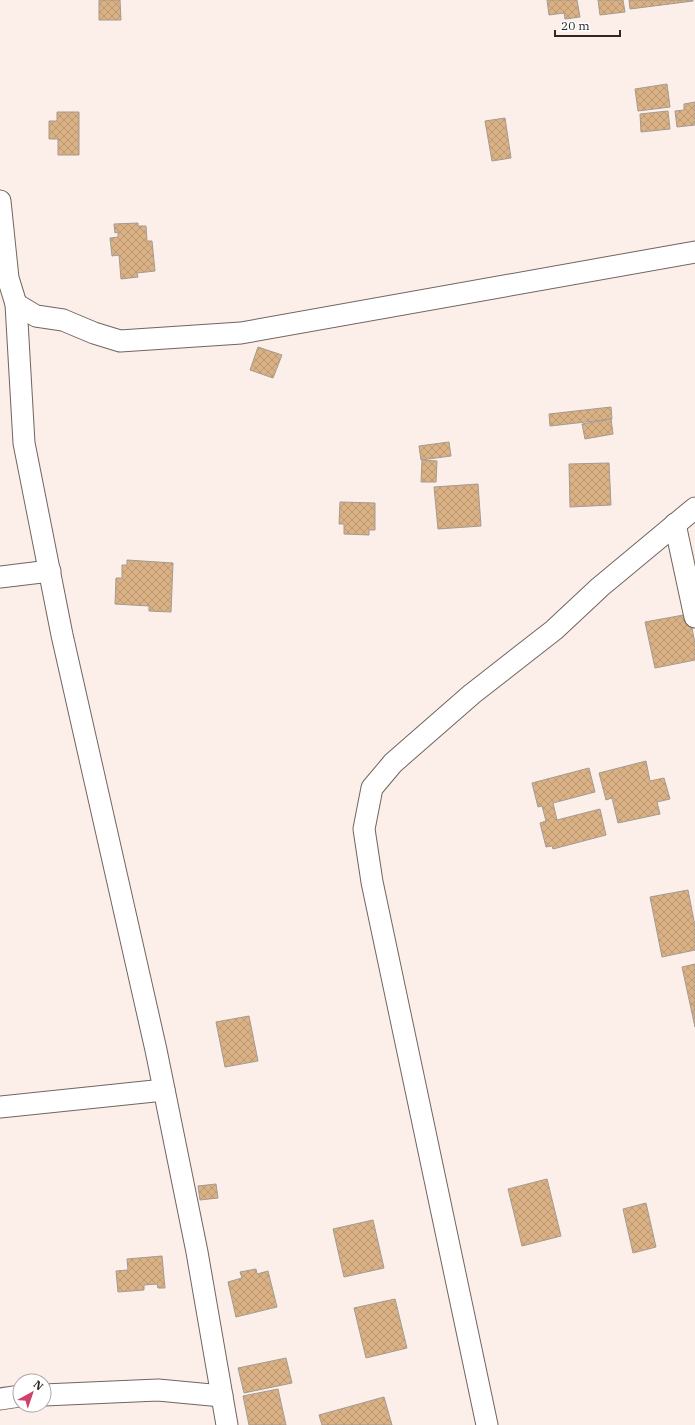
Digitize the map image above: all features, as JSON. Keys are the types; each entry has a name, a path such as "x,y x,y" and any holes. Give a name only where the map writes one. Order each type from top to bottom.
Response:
{"street":[{"path":"0,201 8,278 16,304 24,443 62,635 164,1090 197,1252 227,1425"},
{"path":"16,304 36,316 63,320 94,333 120,341 240,333 695,252"},
{"path":"488,1425 372,882 364,829 372,788 398,758 472,694 554,630 600,587 695,508"},
{"path":"675,524 695,617"},
{"path":"0,577 50,571"},
{"path":"0,1107 164,1090"},
{"path":"52,1395 158,1390 222,1396"},
{"path":"0,1399 12,1397"}],"building":[{"path":"99,0 120,0 121,20 99,20"},
{"path":"547,0 577,0 580,17 565,19 564,13 549,15"},
{"path":"598,0 623,0 625,12 600,15"},
{"path":"629,0 693,0 693,1 630,9"},
{"path":"667,84 670,107 638,111 635,89"},
{"path":"695,102 695,125 677,127 675,111 684,110 684,104"},
{"path":"668,111 670,129 641,132 640,114"},
{"path":"57,112 79,112 79,155 58,155 58,139 49,139 49,121 57,121"},
{"path":"505,118 511,158 492,161 485,121"},
{"path":"138,223 138,226 146,226 147,241 152,241 155,271 137,273 138,277 121,279 119,255 112,256 110,238 118,237 118,232 115,233 114,224"},
{"path":"258,347 282,355 273,378 250,370"},
{"path":"611,407 612,419 550,426 549,414"},
{"path":"611,419 613,434 585,439 582,424"},
{"path":"449,442 451,456 421,460 419,446"},
{"path":"422,460 437,461 436,482 421,482"},
{"path":"609,463 611,505 570,507 569,464"},
{"path":"478,484 481,526 438,529 434,487"},
{"path":"340,502 375,503 375,530 369,530 369,535 344,534 344,524 339,524"},
{"path":"127,560 173,563 171,612 149,611 149,606 115,604 116,578 122,578 122,565 127,565"},
{"path":"689,614 695,643 695,660 655,668 645,622"},
{"path":"646,761 650,781 664,778 670,799 657,802 660,814 618,823 612,798 606,800 599,773"},
{"path":"589,768 595,792 553,803 557,820 600,809 606,835 553,849 552,846 546,847 540,823 546,821 542,806 538,807 532,783"},
{"path":"688,890 695,926 695,950 662,957 650,897"},
{"path":"695,964 695,1027 682,967"},
{"path":"249,1016 258,1061 225,1067 216,1022"},
{"path":"547,1179 561,1236 522,1246 508,1189"},
{"path":"216,1184 218,1198 200,1200 198,1186"},
{"path":"646,1203 656,1247 633,1253 623,1209"},
{"path":"373,1220 384,1268 344,1277 333,1229"},
{"path":"162,1256 165,1288 158,1288 157,1284 144,1285 144,1290 118,1292 116,1271 128,1270 127,1259"},
{"path":"256,1269 257,1274 268,1271 277,1307 236,1317 228,1282 242,1278 240,1272"},
{"path":"395,1299 407,1348 366,1358 354,1308"},
{"path":"286,1358 292,1383 244,1393 238,1368"},
{"path":"278,1389 286,1425 249,1425 243,1396"},
{"path":"384,1397 392,1425 322,1425 319,1415"}]}
